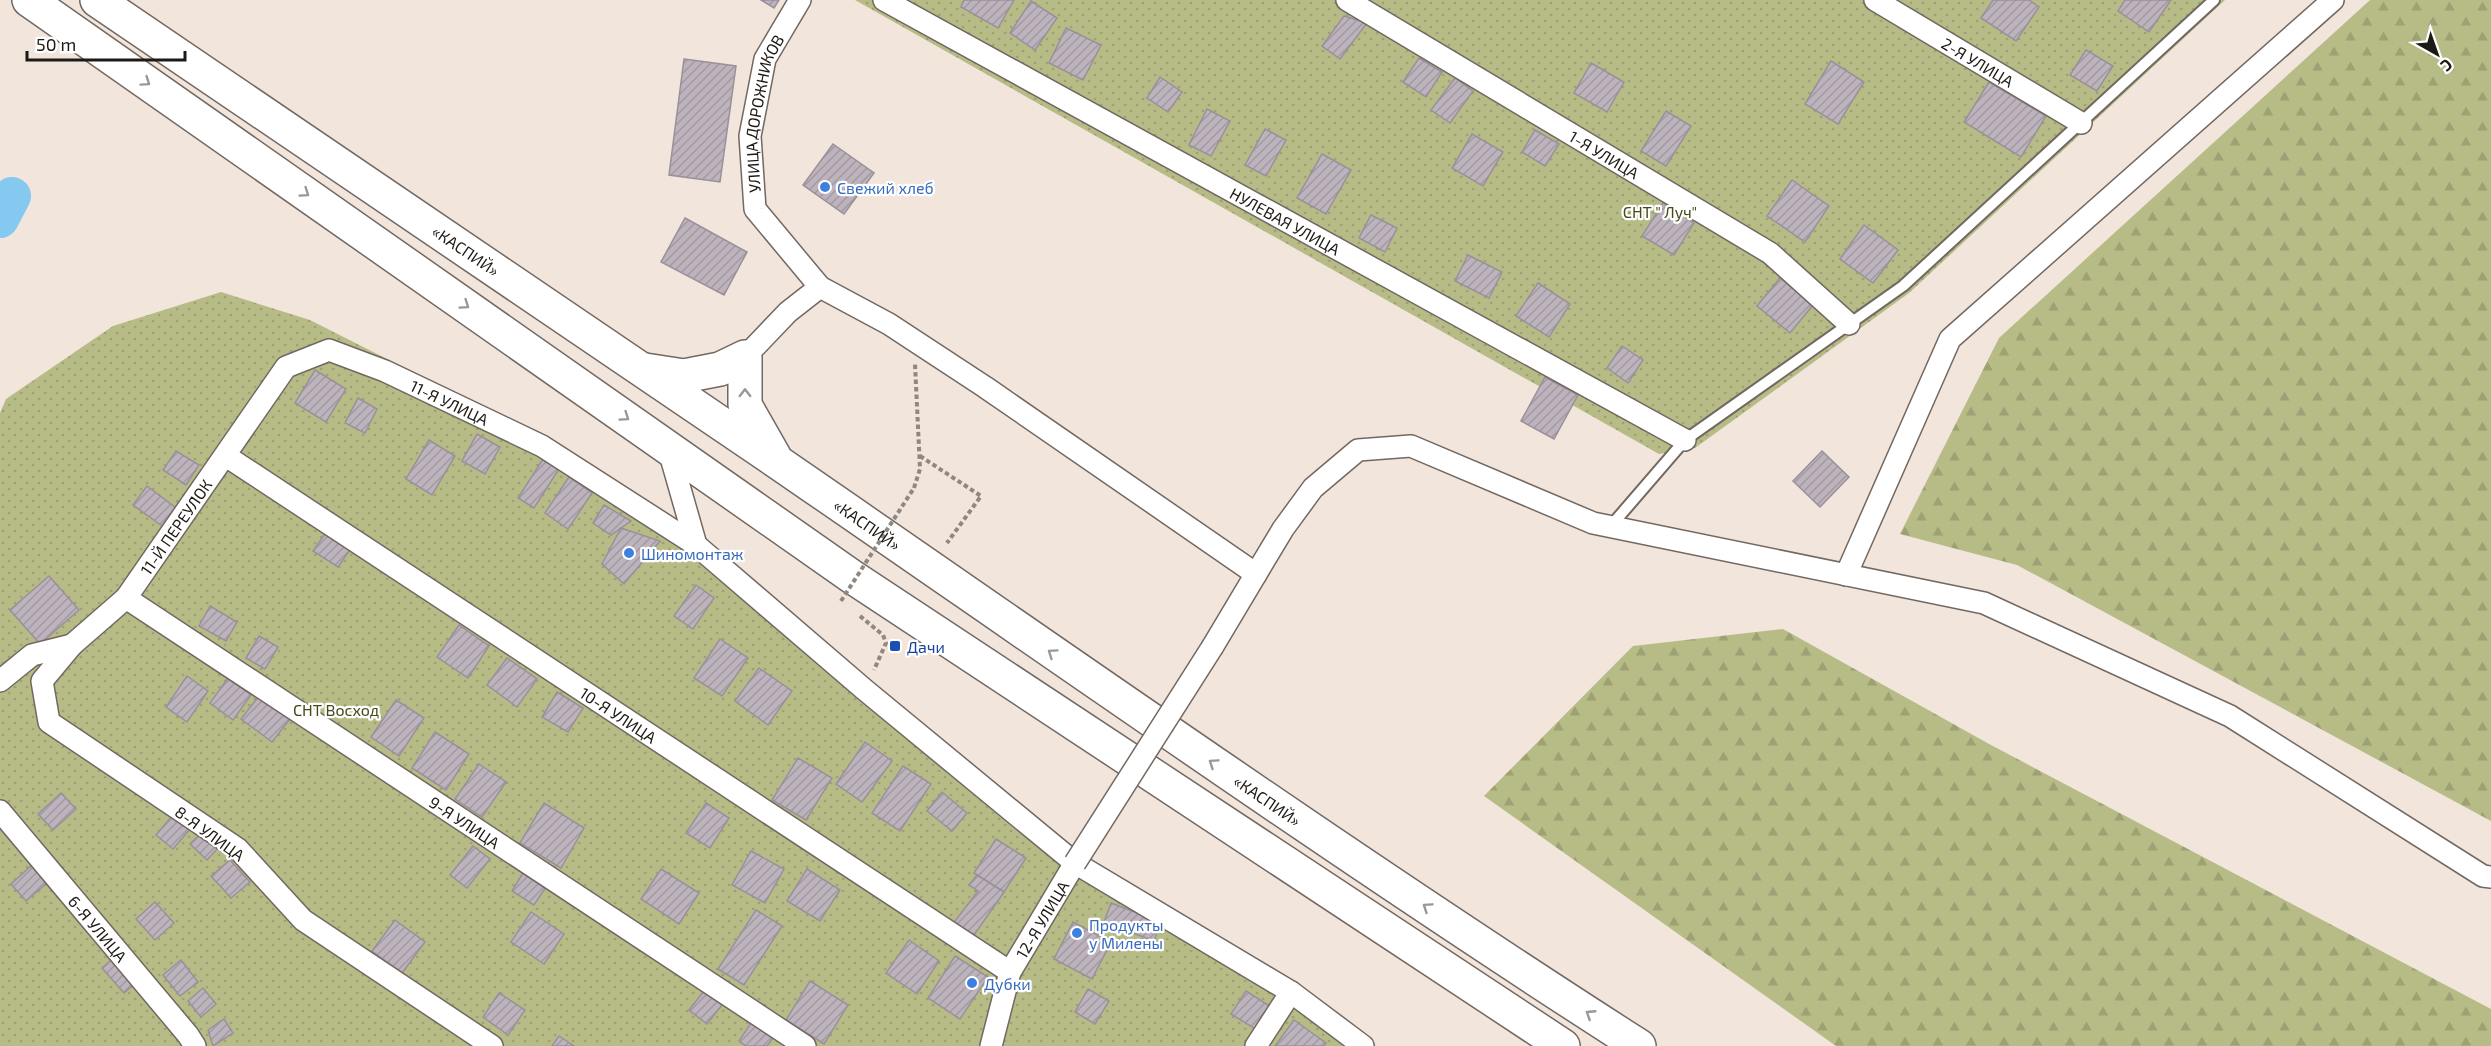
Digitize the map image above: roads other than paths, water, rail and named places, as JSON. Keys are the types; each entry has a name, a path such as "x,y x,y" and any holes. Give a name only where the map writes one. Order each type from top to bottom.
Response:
{"highway":[{"path":"29,0 851,576 1563,1046"},
{"name":"«КАСПИЙ»","path":"97,0 778,462 1185,745 1505,960 1639,1046"},
{"path":"642,370 684,376 720,369 745,357 745,405 778,462"}],"street":[{"name":"УЛИЦА ДОРОЖНИКОВ","path":"800,0 765,59 750,136 755,209 820,287"},
{"name":"НУЛЕВАЯ УЛИЦА","path":"884,0 1685,440"},
{"name":"1-Я УЛИЦА","path":"1347,0 1770,253 1849,324"},
{"name":"2-Я УЛИЦА","path":"1875,0 2081,123"},
{"path":"1846,575 1950,339 2333,0"},
{"path":"745,357 788,312 820,287 889,324 921,345 1256,574"},
{"name":"11-Я УЛИЦА","path":"226,456 286,367 328,350 385,370 542,446 696,546 865,690 1075,863 1291,992 1363,1046"},
{"name":"12-Я УЛИЦА","path":"991,1046 1010,972 1075,863 1256,574 1313,488 1358,450 1411,446 1593,523 1983,603 2230,716 2482,876 2491,878"},
{"path":"668,447 696,546"},
{"name":"11-Й ПЕРЕУЛОК","path":"126,598 226,456"},
{"name":"10-Я УЛИЦА","path":"226,456 1010,972"},
{"name":"8-Я УЛИЦА","path":"126,598 72,645 42,681 49,722 238,849 303,920 492,1046"},
{"name":"9-Я УЛИЦА","path":"126,598 805,1046"},
{"path":"0,681 32,655 72,645"},
{"name":"6-Я УЛИЦА","path":"0,811 195,1046"},
{"path":"1256,1046 1291,992"}],"lane":[{"path":"1610,527 1685,440 1903,286 2214,0"}],"waterway":[{"path":"0,219 12,196"}],"place":[{"name":"Свежий хлеб","path":"825,187"},
{"name":"Шиномонтаж","path":"629,553"},
{"name":"Дачи","path":"895,646"},
{"name":"Продукты у Милены","path":"1077,933"},
{"name":"Дубки","path":"972,983"}],"park label":[{"name":"СНТ \" Луч\"","path":"1660,211"},
{"name":"СНТ Восход","path":"336,709"}]}
